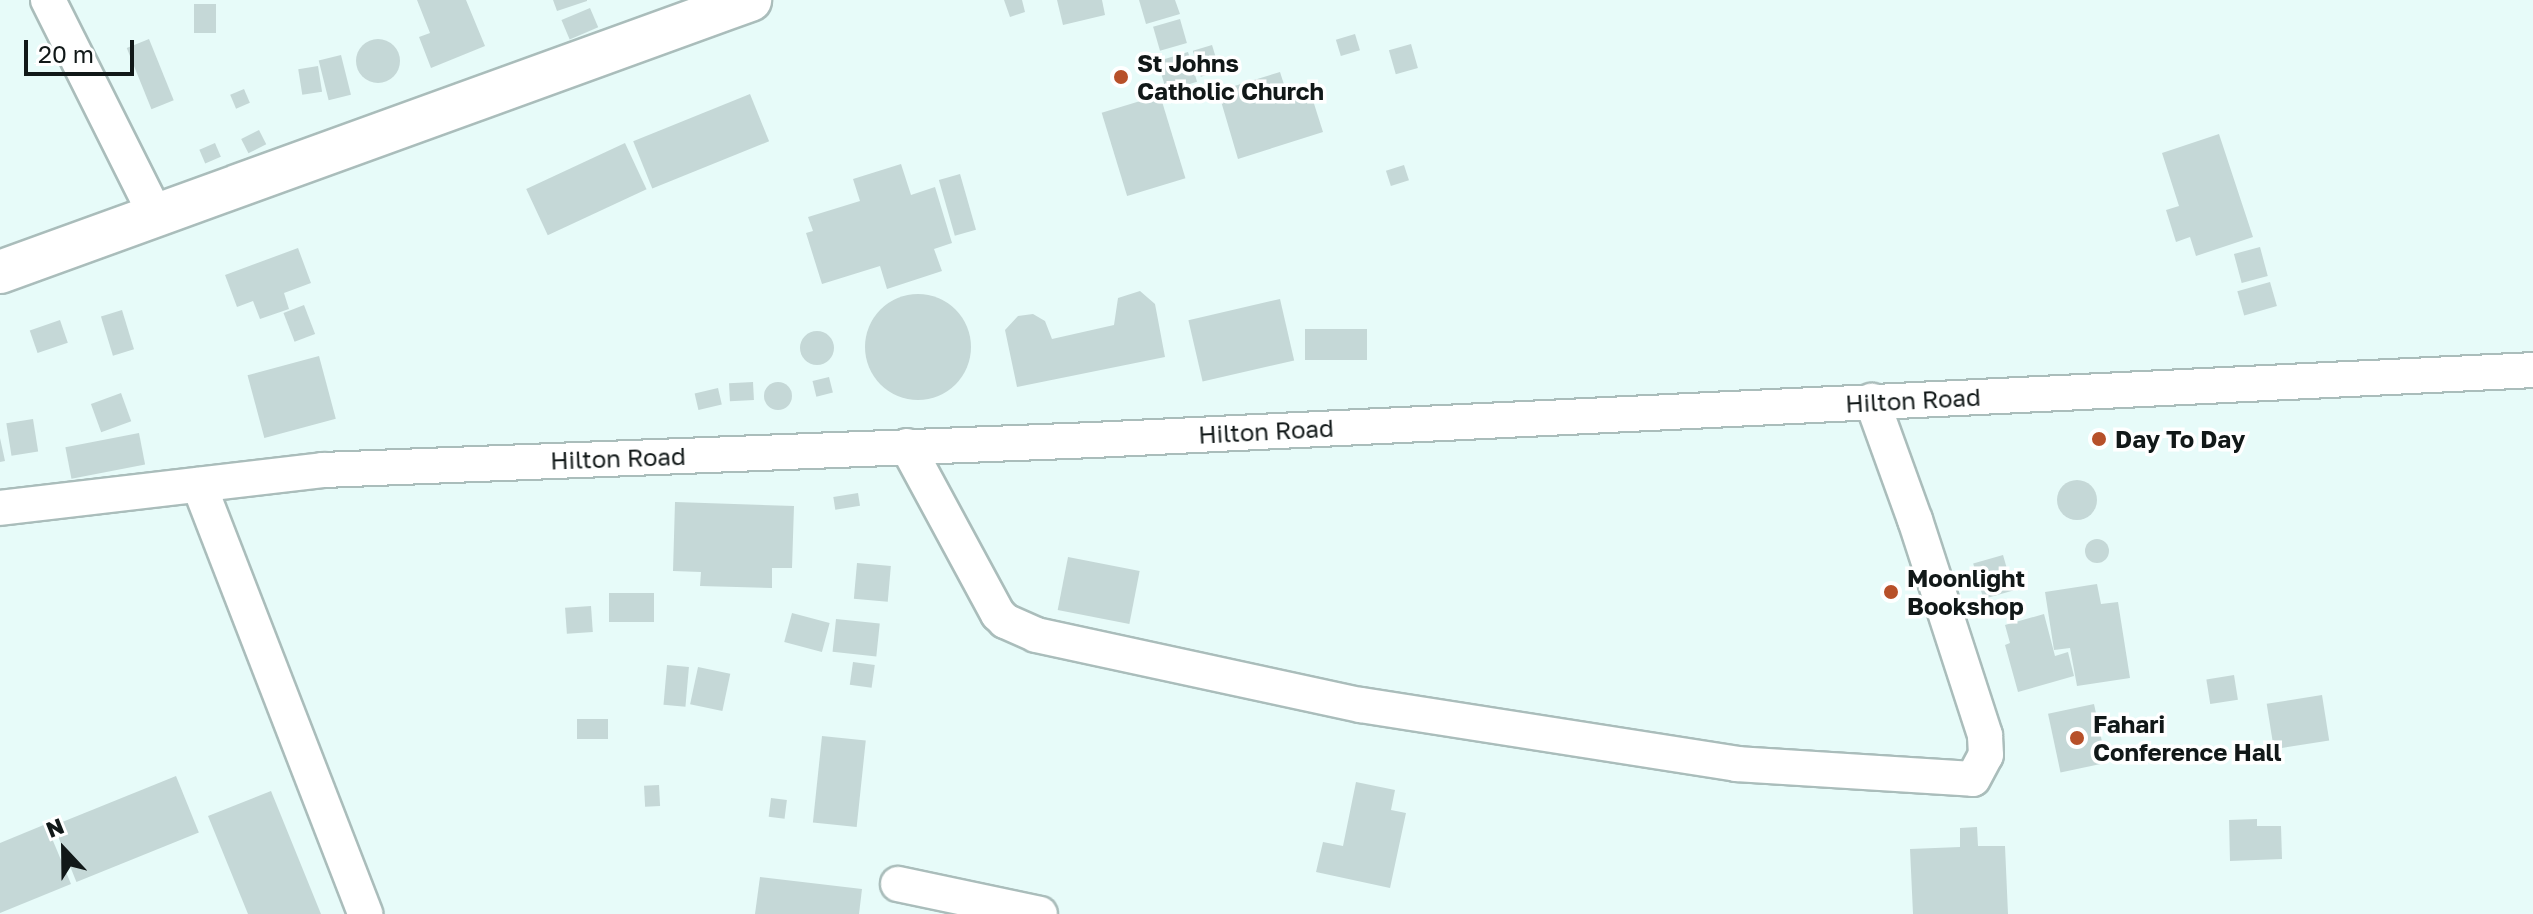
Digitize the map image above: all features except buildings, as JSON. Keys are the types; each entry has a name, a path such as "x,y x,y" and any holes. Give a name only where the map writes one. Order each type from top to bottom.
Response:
{"street":[{"path":"48,0 155,214"},
{"path":"0,272 750,0"},
{"name":"Hilton Road","path":"0,508 323,470 907,446 2533,370"},
{"path":"907,446 998,614 1016,628 1036,635 1361,705 1736,764 1973,779 1986,755 1985,735 1915,520 1872,401"},
{"path":"199,485 365,914"},
{"path":"898,884 1040,914"}],"place":[{"name":"St Johns Catholic Church","path":"1121,77"},
{"name":"Day To Day","path":"2099,439"},
{"name":"Moonlight Bookshop","path":"1891,592"},
{"name":"Fahari Conference Hall","path":"2077,738"}]}
